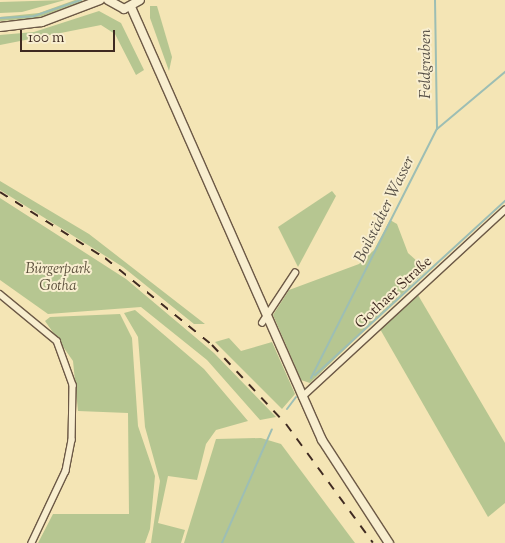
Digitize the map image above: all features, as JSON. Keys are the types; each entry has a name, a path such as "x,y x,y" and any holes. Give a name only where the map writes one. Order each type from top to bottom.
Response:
{"street":[{"path":"0,26 42,22 100,0"},
{"path":"108,0 117,7 131,7 140,0"},
{"path":"131,7 264,320 322,440 389,543"},
{"name":"Gothaer Straße","path":"302,397 505,210"},
{"path":"264,320 295,273"},
{"path":"0,294 57,341 73,386 72,440 66,471 32,543"}],"green space":[{"path":"65,0 22,12 0,13 0,2"},
{"path":"75,0 85,1 37,18 0,21 0,17 39,13"},
{"path":"150,6 157,6 172,57 169,71 150,18"},
{"path":"99,11 121,23 144,70 136,75 115,34 101,25 0,45 0,35 34,32"},
{"path":"0,181 89,234 205,324 194,324 123,267 0,190"},
{"path":"332,191 336,196 298,267 278,227"},
{"name":"Bürgerpark Gotha","path":"0,198 126,279 214,353 276,417 260,420 207,360 141,307 48,314 0,280"},
{"path":"390,220 397,224 408,253 427,270 310,383 301,380 273,315 289,290 359,264 374,250"},
{"path":"418,295 505,443 505,503 488,517 380,329"},
{"path":"135,310 204,369 248,421 216,430 206,444 197,480 168,476 158,523 185,530 181,543 151,543 160,481 145,427 138,337 124,313"},
{"path":"120,314 132,338 138,426 155,476 150,529 145,543 38,543 53,514 129,514 128,413 78,411 73,361 45,321 50,317"},
{"path":"229,338 241,351 272,342 295,394 282,409 215,342"},
{"path":"261,438 281,444 355,543 184,543 216,439"}],"waterway":[{"path":"0,18 34,16 81,0"},
{"name":"Feldgraben","path":"435,0 437,129"},
{"name":"Boilstädter Wasser","path":"311,378 437,129 505,72"},
{"path":"315,375 505,201"},
{"name":"Boilstädter Wasser","path":"287,409 296,397"},
{"name":"Boilstädter Wasser","path":"222,543 272,429"}],"railway":[{"path":"0,192 105,258 212,345 286,424 373,543"}]}
